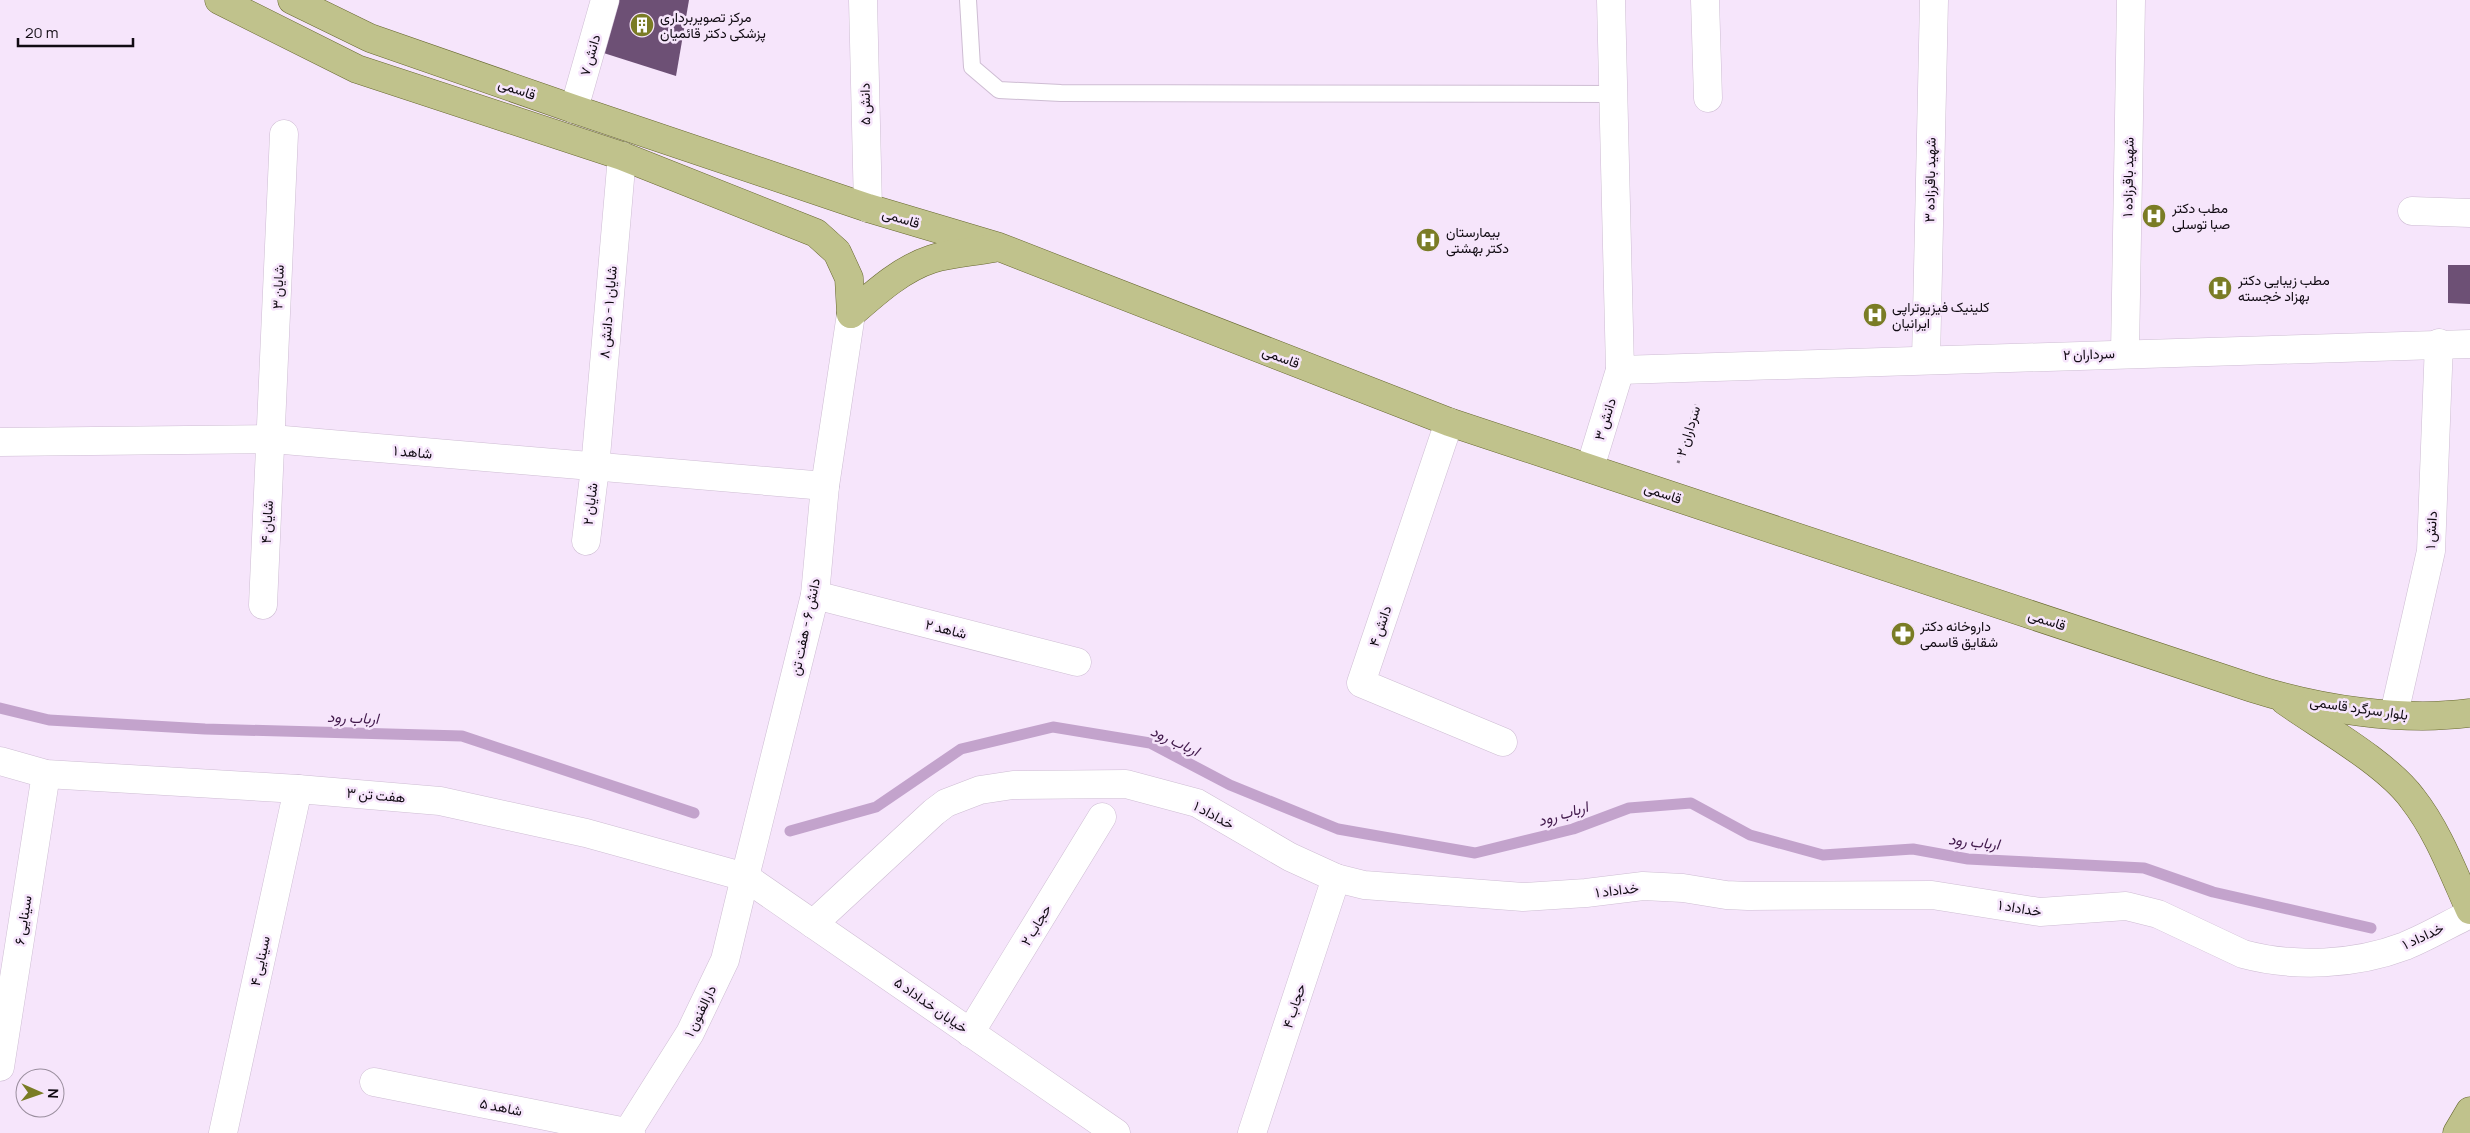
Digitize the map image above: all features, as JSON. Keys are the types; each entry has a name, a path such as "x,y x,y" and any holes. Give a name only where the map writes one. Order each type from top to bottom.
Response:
{"main road":[{"path":"219,0 357,69 622,156 816,233 837,252 849,278 851,314"},
{"name":"قاسمی","path":"292,0 370,38 868,208 999,247 1449,422 2277,696"},
{"path":"851,314 883,287 911,269 932,259 999,247"},
{"path":"2277,696 2382,768 2412,796 2434,833 2470,910"},
{"name":"بلوار سرگرد قاسمی","path":"2277,696 2365,712 2433,715 2470,713"},
{"path":"2457,1133 2470,1111"},
{"path":"2462,1133 2470,1126"}],"street":[{"name":"دانش ۷","path":"574,109 606,0"},
{"name":"دانش ۵","path":"863,0 868,208"},
{"name":"دانش ۳","path":"1590,468 1620,370 1611,0"},
{"path":"1705,0 1708,98"},
{"name":"شهید باقرزاده ۳","path":"1926,360 1934,0"},
{"name":"شهید باقرزاده ۱","path":"2125,353 2131,0"},
{"name":"شایان ۳","path":"272,439 284,134"},
{"name":"شایان ۱ - دانش ۸","path":"595,468 622,156"},
{"path":"2412,211 2470,212"},
{"name":"دانش ۶ - هفت تن","path":"745,878 815,595 825,486 851,314"},
{"name":"سرداران ۲","path":"1620,370 2439,343 2470,344"},
{"name":"دانش ۱","path":"2394,714 2431,551 2439,343"},
{"name":"دانش ۴","path":"1449,422 1360,682 1503,742"},
{"name":"شاهد ۱","path":"0,442 272,439 595,468 825,486"},
{"name":"شایان ۴","path":"263,605 272,439"},
{"name":"شایان ۲","path":"586,541 595,468"},
{"name":"شاهد ۲","path":"815,595 1077,662"},
{"name":"هفت تن ۳","path":"0,761 46,774 298,789 440,801 586,833 745,878"},
{"name":"سینایی ۶","path":"0,1067 46,774"},
{"name":"خداداد ۱","path":"813,924 934,812 963,795 996,786 1126,784 1197,803 1290,857 1336,878 1364,885 1504,897 1565,895 1657,886 1748,896 1932,895 2040,912 2126,906 2158,914 2244,954 2259,959 2296,962 2337,960 2388,951 2406,945 2470,914"},
{"name":"سینایی ۴","path":"223,1133 298,789"},
{"name":"حجاب ۲","path":"970,1033 1102,817"},
{"name":"خیابان خداداد ۵","path":"745,878 1116,1133"},
{"name":"دارالفنون ۱","path":"628,1132 690,1033 725,960 745,878"},
{"name":"حجاب ۴","path":"1252,1133 1336,878"},
{"name":"شاهد ۵","path":"374,1082 628,1132"}],"lane":[{"path":"968,0 972,67 999,90 1061,93 1614,94"}],"path":[{"name":"سرداران ۲","path":"1668,495 1708,366"}],"building":[{"name":"مرکز تصویربرداری پزشکی دکتر قائمیان","path":"605,0 689,0 676,76 591,49"},
{"path":"2448,265 2470,265 2470,304 2448,303"}],"waterway":[{"name":"ارباب رود","path":"0,708 49,720 205,729 462,736 694,813"},
{"name":"ارباب رود","path":"790,831 876,807 961,749 1053,727 1150,743 1230,785 1338,829 1475,853 1573,829 1629,808 1691,803 1750,835 1823,855 1913,849 1968,859 2144,868 2213,892 2371,928"}],"place":[{"name":"مرکز تصویربرداری پزشکی دکتر قائمیان","path":"642,25"},
{"name":"مطب دکتر صبا توسلی","path":"2154,216"},
{"name":"بیمارستان دکتر بهشتی","path":"1428,240"},
{"name":"مطب زیبایی دکتر بهزاد خجسته","path":"2220,288"},
{"name":"کلینیک فیزیوتراپی ایرانیان","path":"1875,315"},
{"name":"داروخانه دکتر شقایق قاسمی","path":"1903,634"}]}
